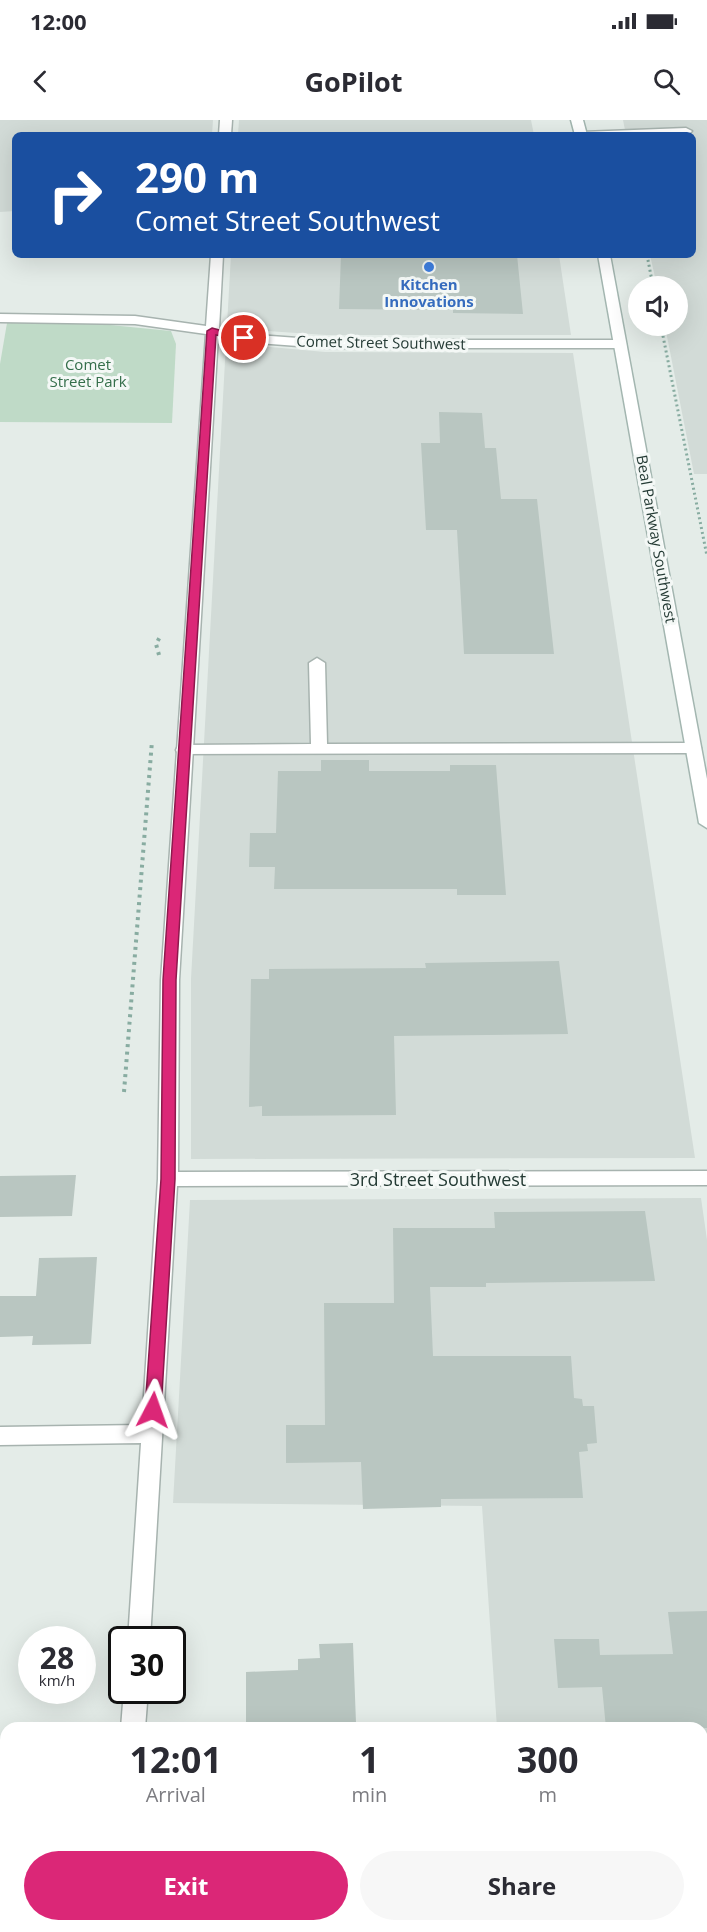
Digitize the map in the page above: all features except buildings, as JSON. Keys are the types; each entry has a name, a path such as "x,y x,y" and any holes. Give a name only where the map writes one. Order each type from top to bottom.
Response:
{"street":[{"path":"140,1626 168,1179 170,980 217,258"},
{"name":"Beal Parkway Southwest","path":"605,258 707,823"},
{"name":"Comet Street Southwest","path":"0,318 135,320 179,324 244,338 325,344 620,344"},
{"path":"317,663 319,749"},
{"path":"184,750 693,748"},
{"name":"3rd Street Southwest","path":"168,1179 707,1178"},
{"path":"0,1436 152,1434"},
{"path":"133,1722 135,1704"}],"path":[{"path":"648,258 651,276"},
{"path":"663,336 707,556"}],"shaded area":[{"path":"0,120 213,120 212,132 12,132 12,211 0,212"},
{"path":"239,120 531,120 533,132 238,132"},
{"path":"623,120 707,120 707,474 694,474 667,336 688,336 688,276 655,276 651,258 696,258 696,132 625,132"},
{"path":"231,258 559,258 571,335 326,335 267,331 227,325"},
{"path":"226,343 325,352 573,353 695,1158 191,1159 191,979"},
{"path":"701,1198 707,1240 707,1722 497,1722 482,1506 173,1503 190,1200"}],"green space":[{"name":"Comet Street Park","path":"7,323 100,324 171,331 176,344 172,423 0,422 0,364"}],"place":[{"name":"Kitchen Innovations","path":"429,267"}],"route":[{"path":"153,1410 168,1179 170,980 212,331 244,338"}]}
